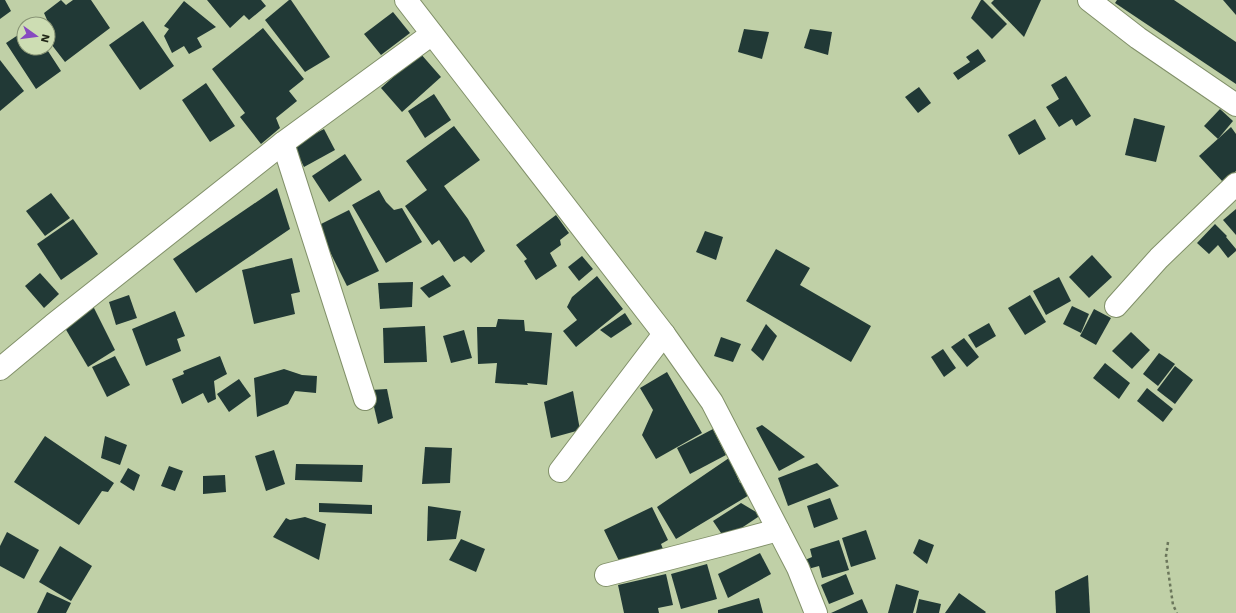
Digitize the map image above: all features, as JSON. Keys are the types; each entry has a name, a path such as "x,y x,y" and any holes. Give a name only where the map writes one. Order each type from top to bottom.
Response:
{"street":[{"path":"406,0 664,334 712,402 798,568 816,613"},
{"path":"1089,0 1138,38 1236,105"},
{"path":"0,369 53,325 283,143 432,34"},
{"path":"283,143 365,399"},
{"path":"1116,306 1159,258 1236,184"},
{"path":"560,471 664,334"},
{"path":"606,575 778,530"}],"path":[{"path":"1168,542 1166,556 1173,605 1177,613"}],"building":[{"path":"0,0 5,0 11,11 0,19"},
{"path":"61,0 66,5 73,0 91,0 110,28 65,62 56,50 56,16 45,16 44,13"},
{"path":"207,0 261,0 266,6 249,20 244,15 230,28"},
{"path":"289,0 291,0 330,57 305,72 265,20"},
{"path":"981,0 983,0 1007,24 992,39 971,18"},
{"path":"994,0 1041,0 1024,37 991,3"},
{"path":"1117,0 1174,0 1236,42 1236,84 1115,3"},
{"path":"1223,0 1236,0 1236,15"},
{"path":"184,1 216,27 197,38 202,47 189,54 184,46 172,53 164,36 169,29 164,26"},
{"path":"393,12 410,33 381,55 364,34"},
{"path":"143,21 174,66 140,90 109,45"},
{"path":"263,28 304,79 289,91 297,101 276,118 280,128 261,144 240,117 245,113 212,69"},
{"path":"744,29 769,32 762,59 738,52"},
{"path":"810,29 832,32 828,55 804,48"},
{"path":"16,36 16,56 51,56 61,71 36,89 6,43"},
{"path":"978,49 986,61 958,80 953,73 970,62 966,57"},
{"path":"420,53 441,77 402,112 381,88"},
{"path":"0,60 24,91 0,111"},
{"path":"1066,76 1091,116 1076,126 1072,119 1059,127 1046,107 1059,99 1051,85"},
{"path":"206,83 235,126 210,142 182,100"},
{"path":"919,87 931,103 918,113 905,97"},
{"path":"434,94 451,120 425,138 408,111"},
{"path":"1220,109 1233,121 1218,139 1204,126"},
{"path":"1134,118 1165,126 1156,162 1125,155"},
{"path":"1035,119 1046,139 1019,155 1008,135"},
{"path":"454,126 480,160 444,186 468,219 485,251 471,263 464,256 454,262 439,240 432,245 405,206 427,190 406,161"},
{"path":"1231,127 1236,134 1236,171 1223,182 1199,156"},
{"path":"324,129 335,150 304,167 293,145"},
{"path":"345,154 362,180 329,202 312,176"},
{"path":"277,188 290,229 196,293 173,259"},
{"path":"379,190 386,202 394,210 402,208 422,242 386,263 352,205"},
{"path":"51,193 70,218 45,236 26,211"},
{"path":"1236,209 1236,235 1223,220"},
{"path":"349,210 379,271 347,286 317,226"},
{"path":"556,215 569,233 560,240 561,245 550,253 557,266 536,280 524,261 527,259 516,245"},
{"path":"73,219 98,254 61,280 37,244"},
{"path":"1215,224 1227,236 1226,237 1236,249 1236,251 1228,258 1218,245 1209,254 1197,243"},
{"path":"705,231 723,237 716,260 696,252"},
{"path":"776,249 810,268 800,285 871,326 851,362 746,301"},
{"path":"1092,255 1112,277 1089,298 1069,277"},
{"path":"582,256 593,269 579,281 568,267"},
{"path":"292,258 300,292 291,294 295,314 254,324 242,270"},
{"path":"40,273 59,294 44,308 25,286"},
{"path":"443,275 451,286 429,298 420,288"},
{"path":"597,276 623,309 576,347 563,331 577,320 567,307 572,297"},
{"path":"1059,277 1071,301 1046,315 1033,291"},
{"path":"413,282 412,307 380,309 378,283"},
{"path":"129,295 137,318 116,325 109,302"},
{"path":"1030,295 1046,322 1025,335 1008,308"},
{"path":"92,304 115,350 88,367 65,328"},
{"path":"1072,306 1089,314 1081,333 1063,324"},
{"path":"1094,309 1111,318 1096,345 1080,336"},
{"path":"175,311 185,336 177,339 181,351 146,366 132,329"},
{"path":"625,313 632,324 611,338 600,330"},
{"path":"498,319 524,320 525,331 552,333 547,385 527,383 528,385 495,383 497,363 478,364 477,327 496,327"},
{"path":"989,323 996,336 976,348 968,335"},
{"path":"766,324 777,336 763,361 751,350"},
{"path":"425,326 427,362 384,363 383,328"},
{"path":"464,330 472,358 451,363 443,336"},
{"path":"1131,332 1150,350 1132,369 1112,351"},
{"path":"721,337 741,344 733,362 714,356"},
{"path":"964,338 979,357 967,367 951,347"},
{"path":"943,349 956,368 944,377 931,357"},
{"path":"1159,353 1175,364 1158,386 1143,374"},
{"path":"115,356 130,385 107,397 92,367"},
{"path":"220,356 227,374 214,381 216,399 208,403 203,393 182,404 172,379 184,374 183,371"},
{"path":"1105,363 1130,383 1119,399 1093,378"},
{"path":"1175,366 1193,380 1175,404 1157,390"},
{"path":"284,369 302,375 317,376 316,393 295,391 288,404 257,417 254,378"},
{"path":"667,372 702,433 656,459 642,435 653,410 640,388"},
{"path":"239,379 251,396 229,412 217,394"},
{"path":"1147,388 1173,409 1163,422 1137,401"},
{"path":"387,389 393,418 378,424 370,390"},
{"path":"573,391 580,430 551,438 544,402"},
{"path":"762,425 805,457 779,471 756,428"},
{"path":"713,429 726,455 690,474 677,448"},
{"path":"45,436 114,483 108,492 102,491 79,525 14,482"},
{"path":"105,436 127,445 120,465 101,458"},
{"path":"425,447 452,448 450,483 422,484"},
{"path":"274,450 285,484 266,491 255,456"},
{"path":"729,458 740,483 745,482 751,494 676,539 657,507"},
{"path":"817,463 839,486 788,506 778,478"},
{"path":"296,464 363,465 362,482 295,480"},
{"path":"169,466 183,471 175,491 161,486"},
{"path":"128,468 140,475 134,491 120,482"},
{"path":"225,475 226,492 203,494 203,476"},
{"path":"830,498 838,519 814,528 807,506"},
{"path":"319,503 372,505 372,514 319,512"},
{"path":"741,503 761,515 725,539 713,521"},
{"path":"428,506 461,511 456,539 427,541"},
{"path":"652,507 668,540 661,544 663,549 650,555 648,552 621,565 604,530"},
{"path":"305,517 326,524 319,560 273,537 286,518 290,520"},
{"path":"866,530 876,559 851,567 842,538"},
{"path":"7,532 39,550 24,579 0,566 0,546"},
{"path":"461,539 485,549 476,572 449,560"},
{"path":"919,539 934,545 927,564 913,553"},
{"path":"839,540 849,570 822,578 819,566 808,569 805,560 812,557 810,549"},
{"path":"60,546 92,566 71,601 39,582"},
{"path":"760,553 771,574 728,598 718,574"},
{"path":"707,564 717,599 681,609 671,574"},
{"path":"666,574 673,605 658,608 659,613 624,613 618,585"},
{"path":"846,574 854,594 829,604 821,585"},
{"path":"1088,575 1090,613 1056,613 1055,591"},
{"path":"896,584 919,591 913,613 888,613"},
{"path":"47,592 71,603 66,613 37,613"},
{"path":"959,593 986,612 945,613"},
{"path":"759,598 763,613 718,613 718,610"},
{"path":"862,599 868,613 831,613"},
{"path":"919,599 941,604 939,613 916,613"}]}
